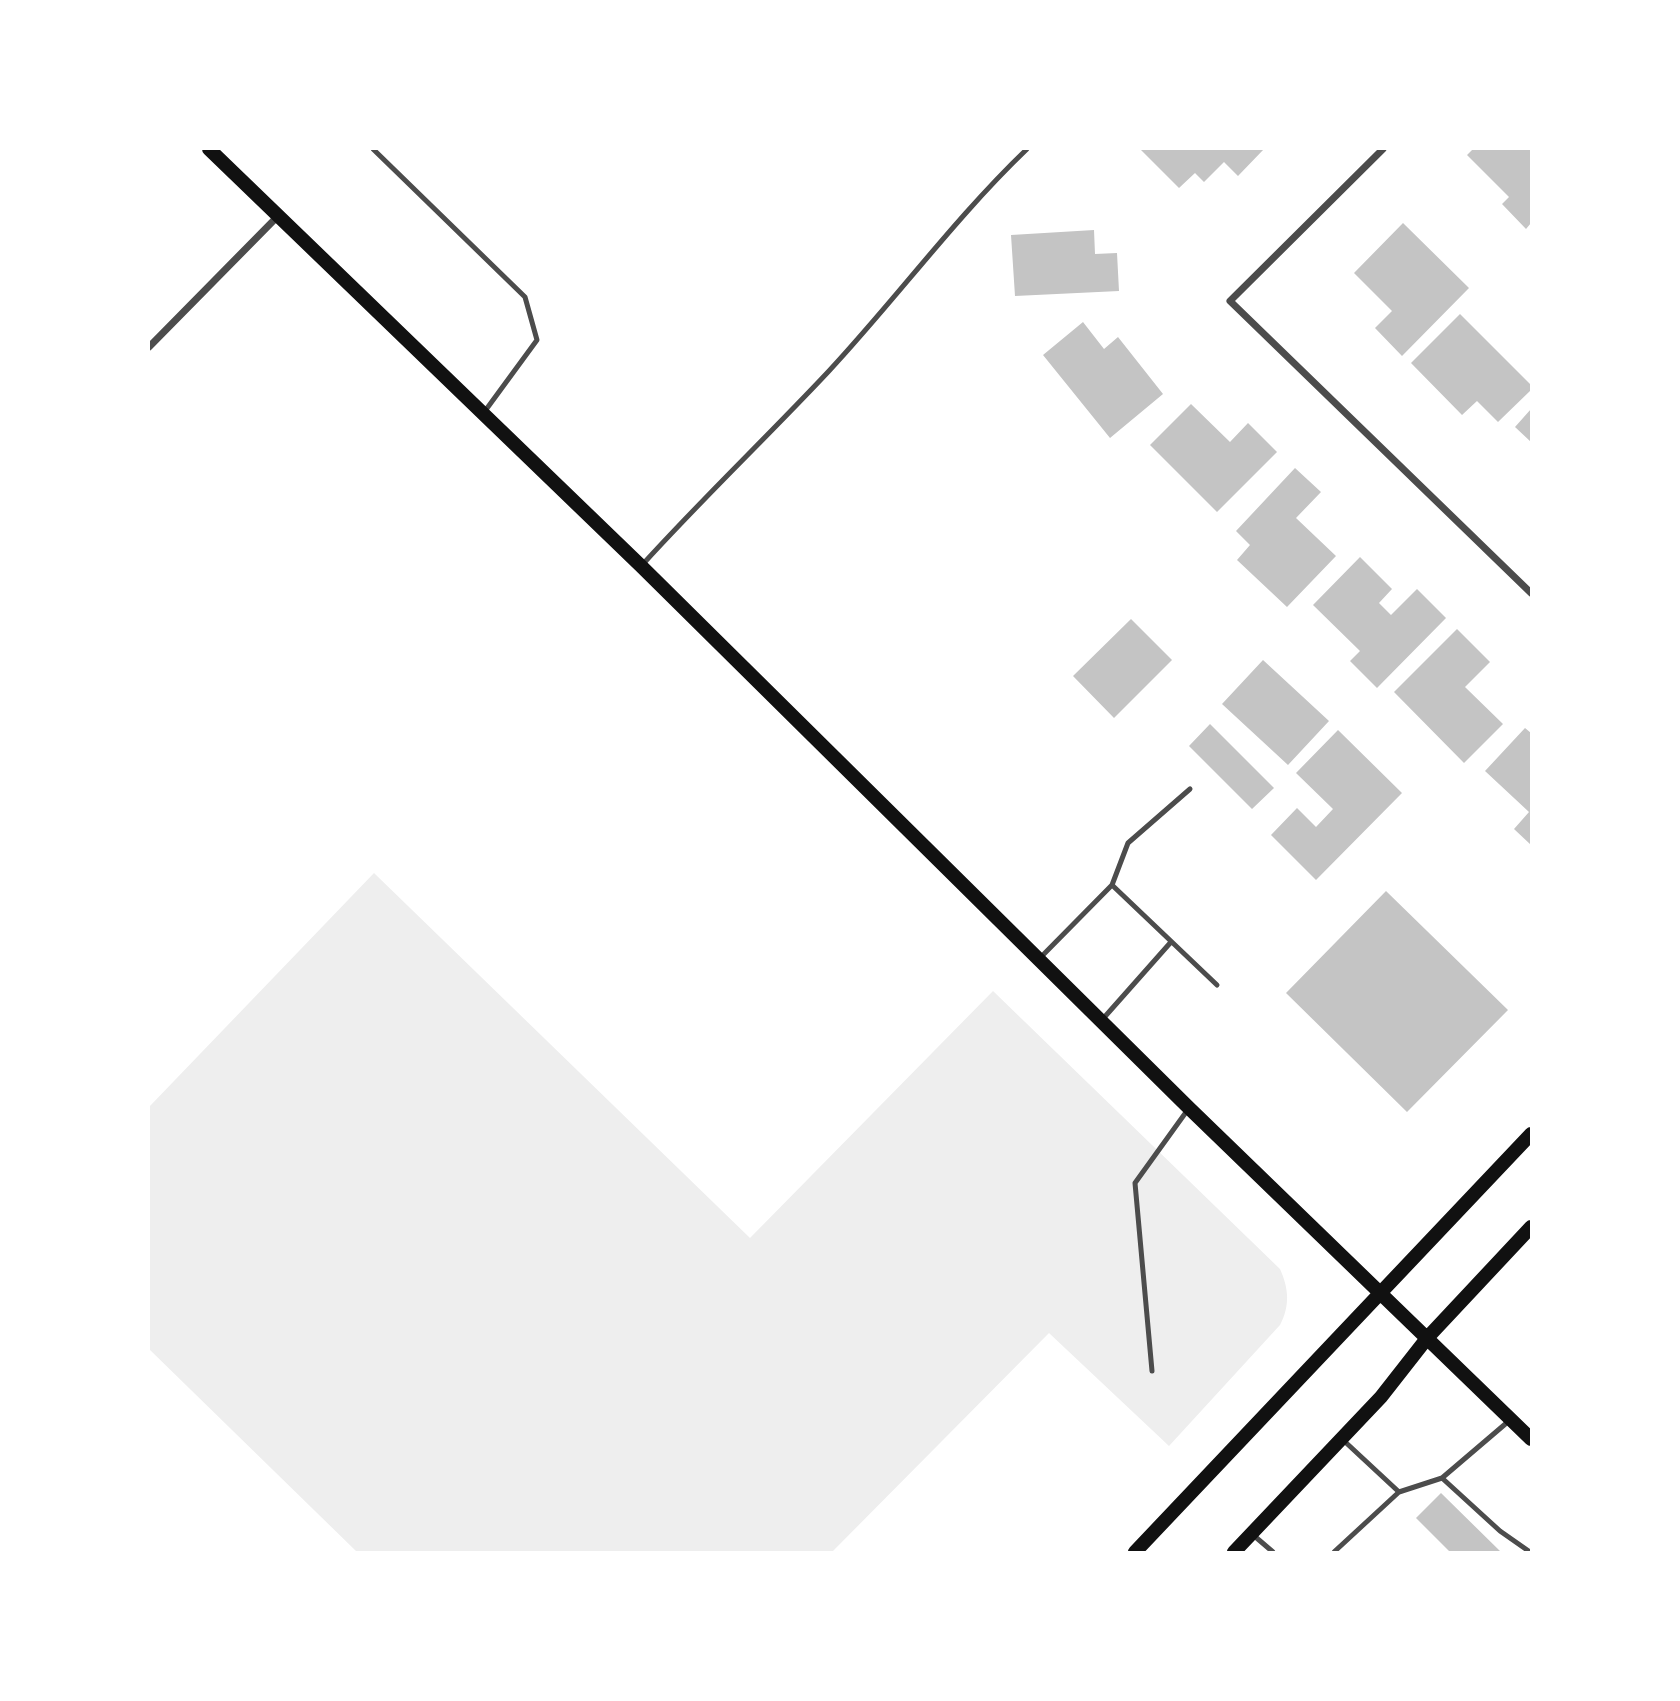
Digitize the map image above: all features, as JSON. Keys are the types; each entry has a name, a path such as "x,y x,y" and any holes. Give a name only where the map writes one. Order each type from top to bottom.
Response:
{"main road":[{"path":"209,149 641,566 1189,1108 1531,1439"},
{"path":"1135,1552 1531,1135"},
{"path":"1234,1552 1396,1381 1428,1337 1531,1227"}],"street":[{"path":"1383,149 1230,301 1531,593"},
{"path":"149,347 278,216"}],"lane":[{"path":"373,149 525,297 537,340 483,413"},
{"path":"641,566 718,482 828,371 990,185 1027,149"},
{"path":"1039,959 1112,885 1128,843 1190,789"},
{"path":"1112,885 1217,985"},
{"path":"1101,1021 1171,942"},
{"path":"1152,1371 1135,1183 1189,1108"},
{"path":"1334,1552 1399,1492 1442,1478 1511,1419"},
{"path":"1342,1439 1399,1492"},
{"path":"1442,1478 1500,1531 1530,1552"},
{"path":"1252,1534 1273,1552"}],"shaded area":[{"path":"374,873 750,1238 993,991 1280,1269 1287,1297 1280,1325 1169,1446 1049,1333 832,1552 357,1552 149,1349 149,1107"}],"building":[{"path":"1140,149 1264,149 1238,176 1224,162 1204,182 1195,173 1179,188"},
{"path":"1473,149 1531,149 1531,223 1526,229 1502,204 1509,197 1467,155"},
{"path":"1403,223 1469,288 1402,356 1375,328 1392,311 1354,273"},
{"path":"1094,230 1095,254 1117,253 1119,291 1015,296 1011,235"},
{"path":"1460,314 1531,385 1531,390 1498,422 1477,401 1462,415 1411,363"},
{"path":"1083,322 1104,349 1118,337 1163,394 1110,438 1043,355"},
{"path":"1191,404 1230,442 1248,423 1277,452 1217,512 1150,445"},
{"path":"1531,409 1531,442 1515,427"},
{"path":"1295,468 1321,492 1296,518 1336,556 1287,607 1237,560 1250,545 1236,531"},
{"path":"1360,557 1392,589 1379,603 1391,615 1417,589 1446,618 1377,688 1350,661 1360,651 1313,605"},
{"path":"1131,619 1172,660 1114,718 1073,676"},
{"path":"1457,629 1490,662 1465,687 1503,724 1464,763 1394,692"},
{"path":"1263,660 1329,721 1288,765 1222,704"},
{"path":"1210,724 1274,788 1252,809 1189,746"},
{"path":"1525,728 1531,733 1531,845 1514,829 1529,812 1485,771"},
{"path":"1338,730 1402,793 1316,880 1271,835 1297,808 1316,827 1333,809 1296,773"},
{"path":"1386,891 1508,1010 1407,1112 1286,993"},
{"path":"1441,1493 1501,1552 1450,1552 1416,1518"}]}
